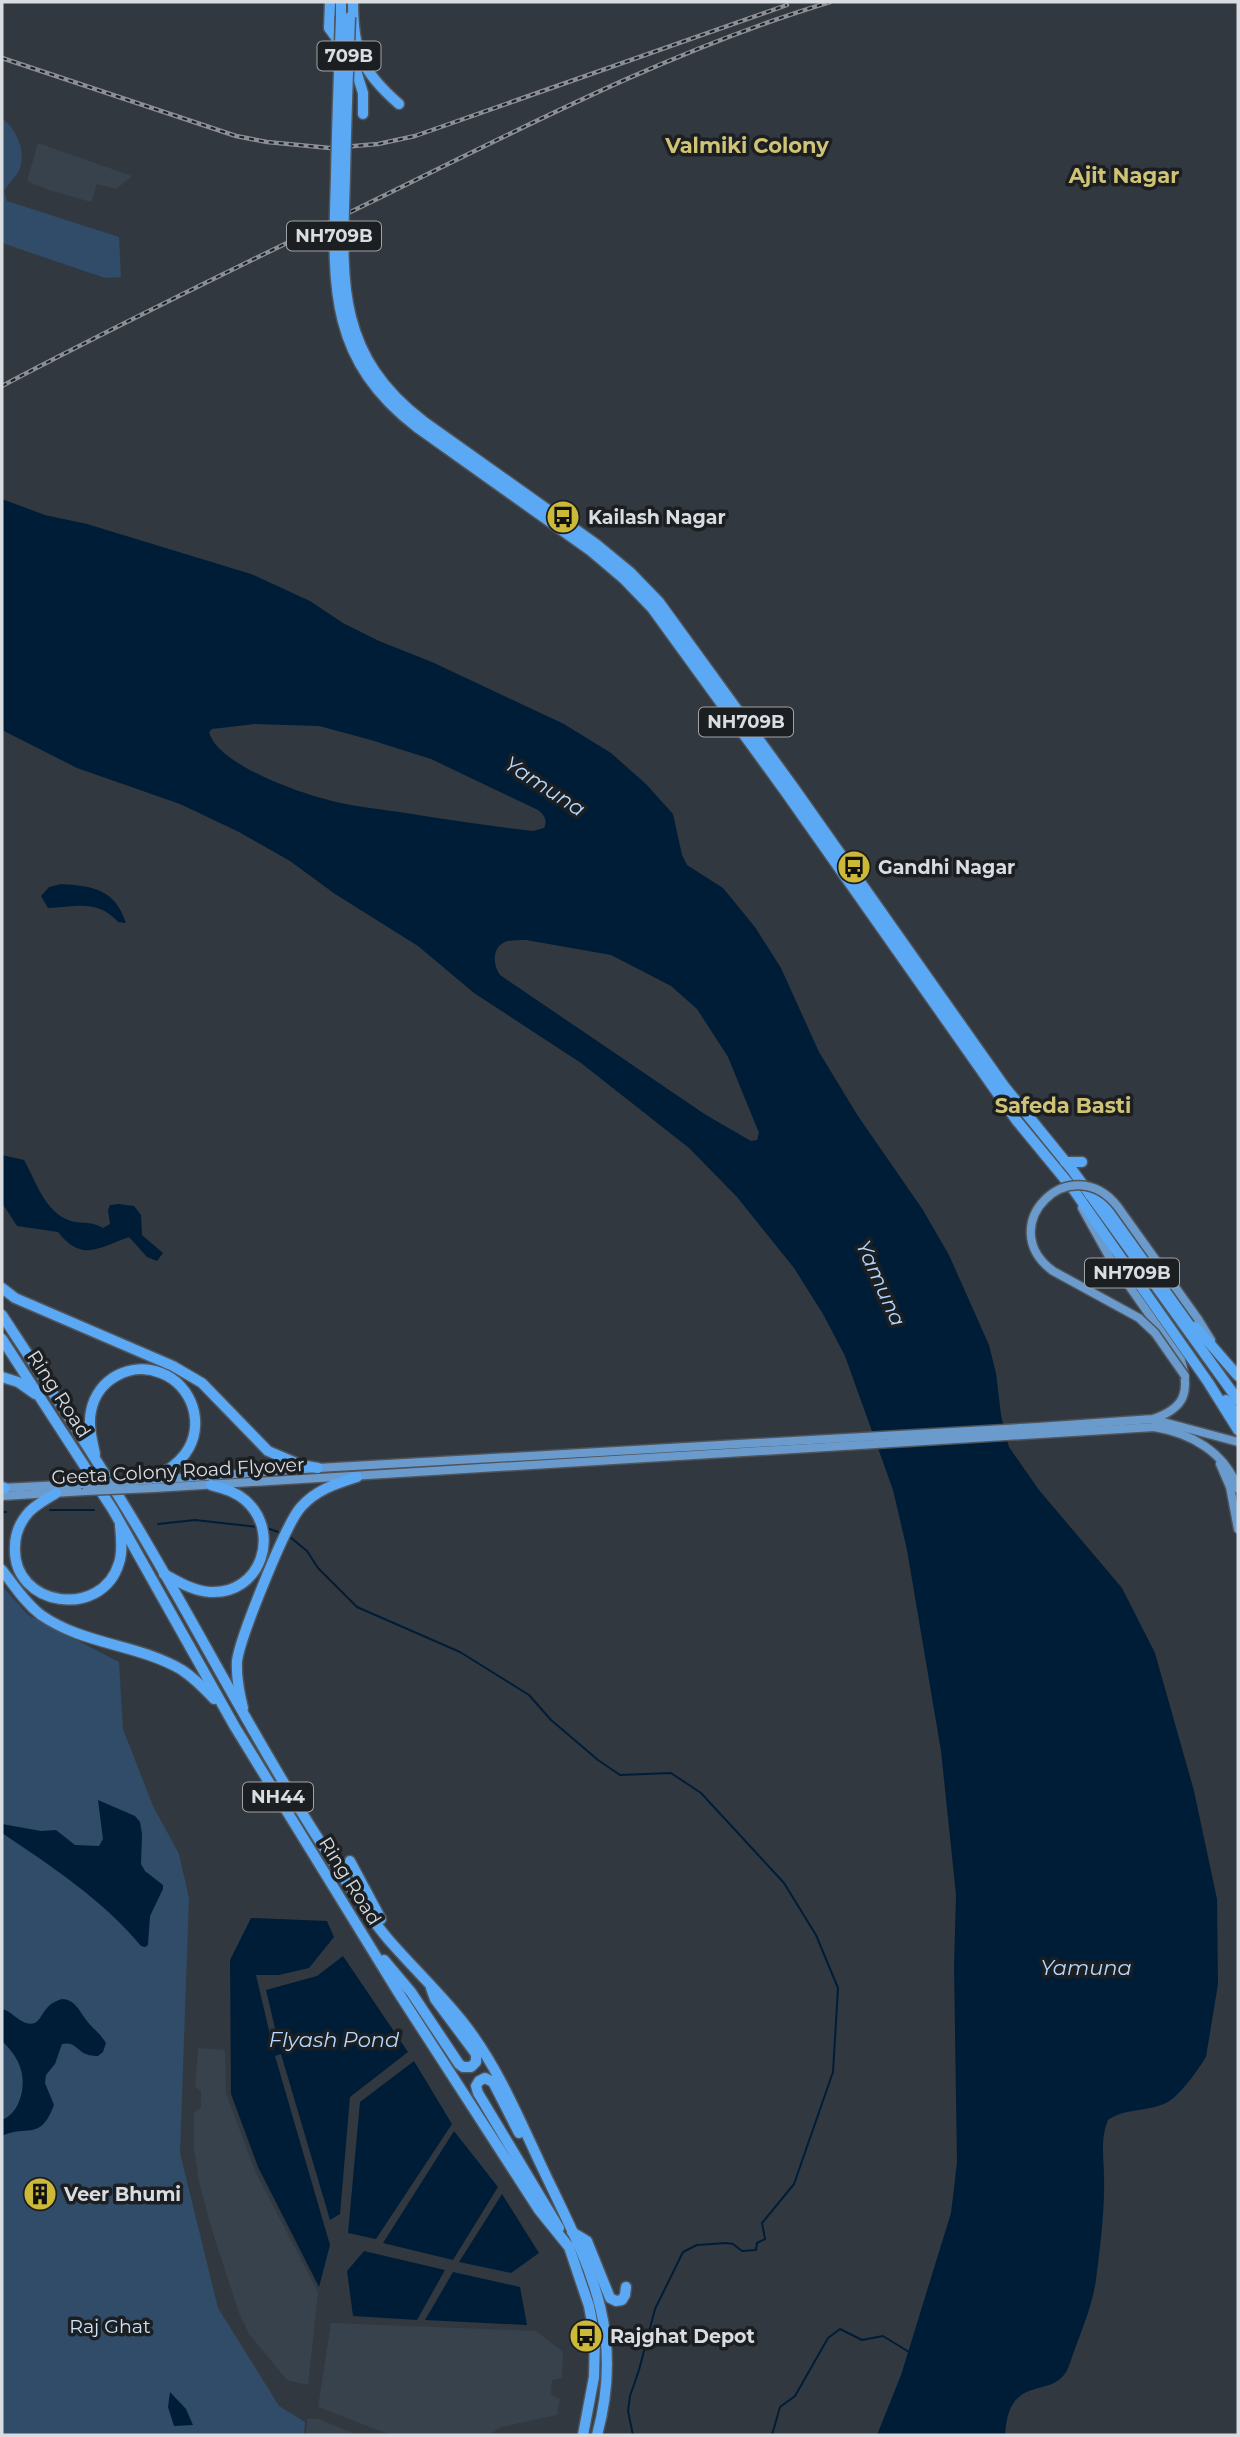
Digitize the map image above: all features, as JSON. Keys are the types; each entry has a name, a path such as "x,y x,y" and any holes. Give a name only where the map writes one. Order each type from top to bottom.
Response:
{"highway":[{"name":"709B","path":"330,2 328,28 353,61 363,93 363,114"},
{"name":"NH709B","path":"341,2 335,285 341,319 357,360 381,394 408,420 591,551 643,598 699,671 1000,1088 1065,1162 1238,1398"},
{"name":"709B","path":"352,2 353,30 359,55 377,85 399,104"},
{"name":"NH709B","path":"352,2 344,284 353,327 368,362 388,388 414,413 596,544 650,592 709,670 1000,1088 1017,1121 1073,1189 1208,1382 1238,1430"},
{"path":"1065,1162 1082,1162"},
{"path":"1089,1195 1101,1200 1110,1209 1192,1323 1238,1375"},
{"path":"2,1287 15,1298 173,1366 202,1383 268,1451 301,1465 318,1468"},
{"name":"Ring Road","path":"2,1315 164,1574 247,1722 315,1834 384,1934 468,2028 493,2066 540,2162 599,2296 608,2354 606,2388 597,2435"},
{"name":"Ring Road","path":"2,1339 119,1521 228,1715 361,1933 539,2210 569,2247 589,2306 594,2338 594,2377 583,2435"},
{"path":"96,1462 90,1421 94,1401 100,1389 110,1379 122,1373 143,1369 170,1377 181,1385 189,1397 195,1417 195,1431 191,1444 171,1468 151,1480"},
{"path":"2,1377 18,1382 41,1400"},
{"path":"1208,1382 1224,1396 1238,1416"},
{"path":"247,1722 238,1688 237,1659 286,1531 298,1509 312,1496 331,1485 357,1477"},
{"path":"164,1574 199,1590 221,1592 242,1584 257,1567 265,1546 262,1524 251,1505 232,1491 211,1485"},
{"path":"56,1493 28,1513 16,1536 17,1562 29,1584 43,1595 60,1600 85,1598 107,1583 117,1569 121,1553 119,1521"},
{"path":"2,1570 29,1605 42,1615 71,1632 154,1657 181,1670 200,1684 228,1715"},
{"path":"350,1861 380,1918 384,1934"},
{"path":"361,1933 411,1992 459,2064 471,2067 476,2062 476,2054 435,1999 429,1982"},
{"path":"540,2162 527,2149 493,2081 481,2079 477,2084 477,2091 569,2247"},
{"path":"572,2232 587,2241 610,2298 622,2300 626,2287"}],"main road":[{"path":"1185,1376 1155,1333 1139,1318 1053,1271 1044,1263 1034,1248 1031,1230 1033,1218 1041,1202 1055,1191 1070,1186 1087,1187 1106,1195 1118,1207 1217,1349"},
{"path":"723,1448 1153,1419 1166,1415 1177,1407 1185,1391 1181,1360 1090,1226 1073,1189"},
{"path":"1153,1419 1238,1442"},
{"path":"723,1448 1154,1427 1187,1436 1208,1448 1229,1469 1238,1489"},
{"name":"Geeta Colony Road Flyover","path":"2,1490 318,1468 723,1448"},
{"name":"Geeta Colony Road Flyover","path":"2,1490 56,1493 357,1477 723,1448"},
{"path":"1208,1448 1228,1481 1238,1529"}],"shaded area":[{"path":"38,143 132,176 116,189 97,184 91,202 49,190 27,181"},
{"path":"198,2048 225,2050 226,2093 255,2171 318,2292 308,2385 287,2380 249,2334 239,2313 199,2182 194,2148 194,2112 201,2108 201,2091 195,2087"},
{"name":"Rajghat Depot","path":"331,2323 536,2331 563,2352 562,2378 552,2380 551,2394 560,2399 557,2415 501,2427 489,2435 391,2435 318,2407"},
{"path":"307,2419 319,2419 357,2435 306,2435"}],"green space":[{"path":"2,118 12,128 22,154 19,171 4,191 7,201 119,237 121,277 105,278 2,243"},
{"name":"Raj Ghat","path":"2,1586 28,1615 119,1662 123,1729 153,1806 179,1854 189,1898 180,2153 218,2308 279,2406 305,2422 304,2435 2,2435"}],"water":[{"name":"Yamuna","path":"2,499 45,515 87,524 251,574 310,601 343,623 379,641 432,662 564,724 611,753 646,784 673,814 682,855 687,865 723,888 755,927 781,968 819,1052 858,1116 923,1210 949,1255 989,1345 1009,1447 1039,1490 1122,1588 1155,1653 1194,1791 1217,1899 1218,1984 1206,2057 1188,2083 1171,2100 1108,2120 1103,2142 1101,2243 1088,2311 1064,2375 1055,2382 1024,2393 1015,2401 1008,2414 1005,2435 877,2435 901,2375 951,2213 957,2162 954,1966 956,1895 941,1751 907,1550 893,1490 845,1356 823,1314 794,1268 737,1197 689,1148 581,1063 474,993 418,946 335,894 290,861 239,832 180,804 77,768 2,730","holes":["255,724 319,726 431,759 538,810 546,823 544,828 533,831 363,807 292,789 240,764 215,743 209,732 212,729","526,940 611,955 671,986 697,1009 728,1057 759,1133 757,1140 751,1141 706,1115 500,975 495,960 499,946 508,941"]},
{"path":"61,884 93,888 109,896 116,903 126,923 118,922 94,907 48,908 41,896 49,887"},
{"path":"2,1155 24,1160 48,1204 62,1217 71,1221 103,1228 110,1224 110,1205 134,1206 141,1215 142,1235 163,1253 157,1261 147,1257 129,1237 100,1248 83,1250 67,1242 58,1232 17,1226 2,1203"},
{"path":"98,1800 135,1816 140,1822 141,1864 145,1871 163,1885 150,1916 148,1945 145,1947 76,1885 2,1833 2,1824 41,1831 56,1830 75,1845 99,1846 103,1839"},
{"name":"Flyash Pond","path":"251,1918 327,1921 334,1937 309,1968 279,1975 256,1975 271,2039 277,2037 266,1990 317,1976 343,1956 408,2052 350,2097 340,2214 330,2220 281,2054 275,2056 330,2245 319,2287 258,2167 231,2094 230,1960"},
{"path":"62,1999 74,2004 104,2040 106,2043 103,2052 98,2056 90,2055 71,2044 62,2044 55,2064 46,2075 45,2083 54,2105 44,2124 32,2130 2,2136 2,2120 17,2106 23,2084 18,2062 2,2041 2,2009 30,2024 39,2020 50,2005"},
{"name":"Flyash Pond","path":"414,2061 452,2124 376,2239 348,2233 360,2102"},
{"path":"454,2131 498,2187 453,2260 383,2243"},
{"path":"502,2194 539,2253 511,2273 459,2262"},
{"path":"364,2251 445,2270 417,2320 353,2316 347,2271"},
{"path":"453,2272 520,2287 527,2325 425,2320"},
{"path":"170,2392 186,2409 193,2425 174,2426 168,2407"}],"waterway":[{"path":"50,1510 94,1510"},
{"path":"158,1524 195,1520 258,1527"},
{"path":"267,1528 281,1533"},
{"path":"290,1537 307,1551 318,1568 357,1607 460,1652 529,1695 551,1720 620,1775 671,1773 701,1793 784,1883 816,1935 838,1988 833,2072 794,2184 762,2223 765,2239 757,2243 756,2250 742,2251 733,2244 726,2243 697,2245 683,2252 655,2309 630,2396 628,2411 633,2435"},
{"path":"772,2435 780,2407 795,2396 828,2338 840,2329 862,2340 883,2336 909,2352"}],"railway":[{"path":"2,386 487,145 655,66 771,21 830,2"},
{"path":"2,58 236,136 330,148 378,144 415,136 787,5"}],"place":[{"name":"Kailash Nagar","path":"563,517"},
{"name":"Gandhi Nagar","path":"854,867"},
{"name":"Veer Bhumi","path":"40,2194"},
{"name":"Rajghat Depot","path":"586,2336"}],"district":[{"name":"Valmiki Colony","path":"747,145"},
{"name":"Ajit Nagar","path":"1124,175"},
{"name":"Safeda Basti","path":"1063,1105"}]}
